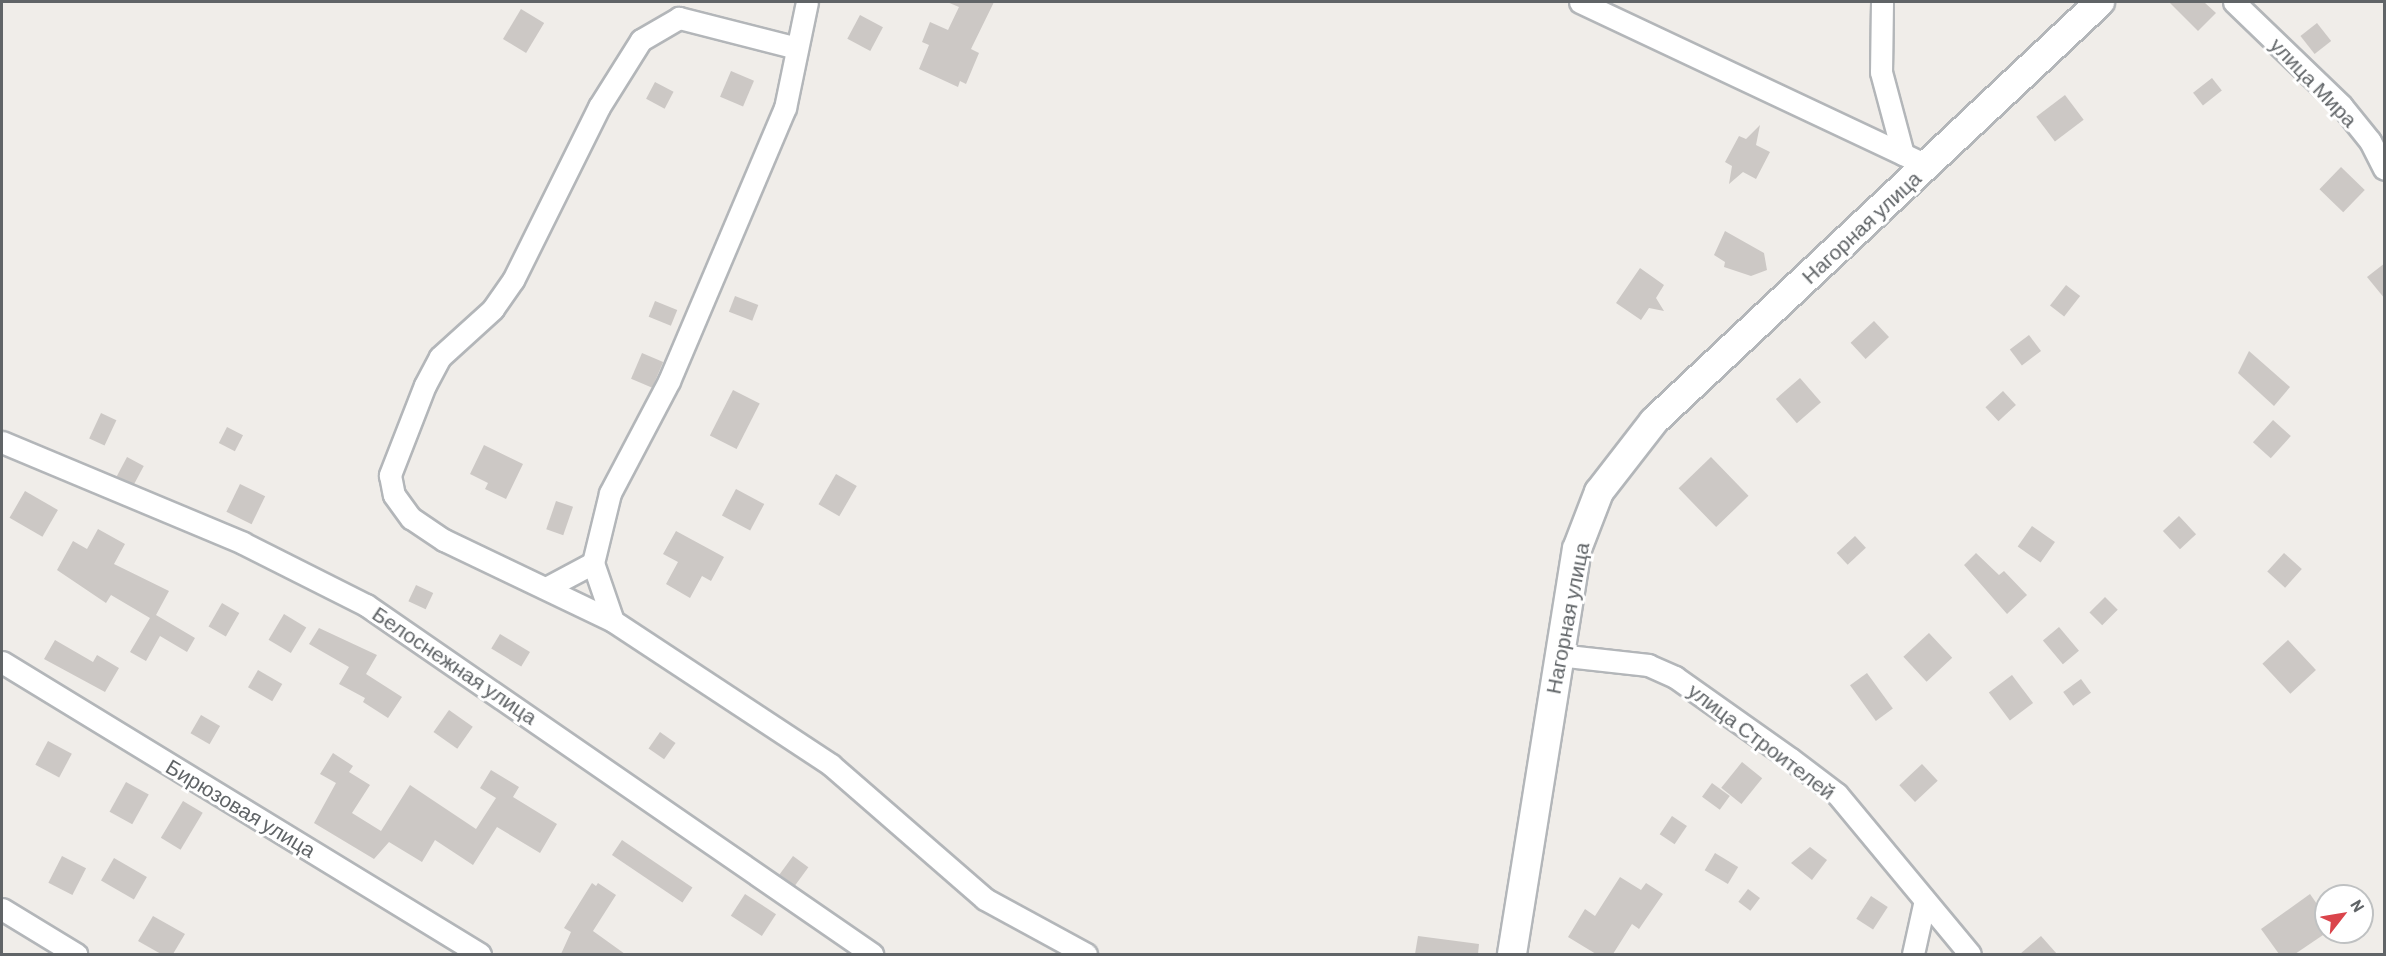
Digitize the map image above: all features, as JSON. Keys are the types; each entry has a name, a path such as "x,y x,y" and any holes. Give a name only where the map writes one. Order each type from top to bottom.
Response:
{"street":[{"path":"613,621 593,563 609,493 669,381 785,108 807,2"},
{"path":"1580,2 1915,160"},
{"path":"1882,2 1881,72 1915,160"},
{"name":"Нагорная улица","path":"1512,954 1558,655 1577,549 1599,492 1626,454 1654,421 1915,160 2100,2"},
{"name":"улица Мира","path":"2234,2 2341,105 2370,141 2385,169"},
{"path":"797,48 679,18 641,40 599,107 513,280 493,309 440,357 424,385 390,475 394,495 411,518 444,540 613,621 831,765 986,898 1086,954"},
{"name":"Белоснежная улица","path":"5,448 243,543 366,605 872,954"},
{"path":"546,588 593,563"},
{"name":"улица Строителей","path":"1558,655 1648,665 1675,677 1837,794 1970,954"},
{"name":"Бирюзовая улица","path":"2,662 480,954"},
{"path":"1913,954 1925,900"},
{"path":"2,909 76,954"}],"building":[{"path":"947,2 994,2 971,49 979,53 966,84 960,81 958,87 919,69 929,45 922,42 930,22 948,30 959,7"},
{"path":"2169,2 2204,2 2216,13 2198,31"},
{"path":"521,9 544,23 526,53 503,39"},
{"path":"860,15 883,27 870,51 847,39"},
{"path":"2317,23 2331,41 2315,54 2300,36"},
{"path":"731,71 754,81 743,107 720,97"},
{"path":"2212,78 2222,91 2203,105 2193,93"},
{"path":"655,82 674,92 665,109 646,99"},
{"path":"2065,95 2084,120 2055,141 2036,117"},
{"path":"1760,125 1756,145 1770,152 1756,179 1743,172 1729,184 1732,166 1725,162 1739,136 1746,139"},
{"path":"2341,167 2365,190 2343,212 2319,189"},
{"path":"1725,231 1764,253 1767,270 1751,276 1724,267 1725,262 1714,255"},
{"path":"2385,263 2385,299 2367,277"},
{"path":"1640,268 1664,285 1656,298 1664,311 1649,308 1641,320 1616,303"},
{"path":"2066,285 2080,296 2064,317 2050,305"},
{"path":"735,296 758,305 752,321 729,312"},
{"path":"655,301 677,310 671,326 649,317"},
{"path":"1874,321 1889,337 1866,359 1851,343"},
{"path":"2029,335 2041,351 2022,365 2010,349"},
{"path":"2249,351 2290,387 2274,406 2238,373"},
{"path":"642,353 663,362 652,388 631,379"},
{"path":"1800,378 1821,402 1797,423 1776,399"},
{"path":"733,390 760,404 737,449 710,435"},
{"path":"2003,391 2016,405 1998,421 1985,407"},
{"path":"101,413 116,420 105,446 89,438"},
{"path":"2273,420 2291,436 2271,458 2253,442"},
{"path":"227,427 243,435 235,451 219,443"},
{"path":"484,445 523,464 506,499 485,489 488,483 470,474"},
{"path":"127,457 144,466 133,485 117,476"},
{"path":"1711,457 1749,496 1716,527 1679,488"},
{"path":"836,474 857,486 839,516 818,504"},
{"path":"240,484 265,496 252,524 226,512"},
{"path":"736,489 764,504 750,531 722,515"},
{"path":"25,491 58,510 42,537 10,518"},
{"path":"556,501 573,507 563,535 546,529"},
{"path":"2179,516 2196,534 2180,549 2163,531"},
{"path":"2032,526 2055,542 2041,563 2018,546"},
{"path":"98,529 125,544 114,564 169,591 156,615 195,638 187,652 160,636 146,661 130,652 150,618 111,595 106,603 57,570 73,541 87,549"},
{"path":"676,531 724,557 711,581 702,576 690,598 666,584 678,562 663,554"},
{"path":"1855,536 1866,548 1848,565 1837,553"},
{"path":"1976,553 1999,575 2004,571 2027,595 2007,614 1964,565"},
{"path":"2284,553 2302,569 2285,588 2267,572"},
{"path":"416,585 433,593 426,609 408,601"},
{"path":"2105,597 2118,610 2102,625 2089,613"},
{"path":"222,603 239,613 226,636 208,626"},
{"path":"284,614 306,627 291,653 269,640"},
{"path":"2059,627 2079,651 2063,664 2043,640"},
{"path":"319,628 377,655 366,674 402,697 388,718 363,702 365,698 339,684 349,667 309,644"},
{"path":"1929,633 1952,658 1927,682 1903,657"},
{"path":"500,634 530,652 521,667 491,649"},
{"path":"55,640 93,662 97,655 119,668 105,692 44,659"},
{"path":"2288,640 2316,670 2290,694 2262,664"},
{"path":"258,670 282,684 272,701 248,687"},
{"path":"1867,673 1893,709 1876,721 1850,685"},
{"path":"2012,675 2033,703 2010,720 1989,692"},
{"path":"2081,679 2091,693 2073,706 2063,692"},
{"path":"449,710 473,727 457,749 434,732"},
{"path":"201,715 220,726 210,744 190,733"},
{"path":"660,732 676,743 664,759 649,748"},
{"path":"48,741 72,754 59,778 35,765"},
{"path":"333,753 353,766 349,772 370,785 352,813 381,831 410,785 476,829 496,798 480,788 491,770 519,787 513,797 557,824 540,853 497,827 473,865 435,840 422,862 389,842 374,859 314,823 336,783 320,774"},
{"path":"1742,762 1762,778 1741,804 1721,788"},
{"path":"1922,764 1938,781 1915,802 1899,785"},
{"path":"126,782 149,795 132,824 110,812"},
{"path":"1712,783 1730,796 1720,810 1702,797"},
{"path":"183,801 203,813 181,850 161,838"},
{"path":"1672,816 1687,826 1675,844 1660,834"},
{"path":"622,840 692,888 682,902 612,855"},
{"path":"1810,847 1827,860 1812,880 1791,863"},
{"path":"1715,853 1738,867 1728,884 1705,870"},
{"path":"62,856 86,868 72,895 48,883"},
{"path":"793,856 808,867 795,886 779,875"},
{"path":"114,858 147,877 134,900 101,881"},
{"path":"1620,877 1641,890 1646,883 1663,894 1639,929 1632,924 1613,954 1596,954 1568,937 1585,909 1595,916"},
{"path":"592,883 596,886 598,883 616,895 593,931 625,954 561,954 571,932 564,928"},
{"path":"1748,889 1760,898 1750,911 1738,902"},
{"path":"745,894 776,914 762,936 731,916"},
{"path":"2310,894 2314,900 2314,941 2295,954 2279,954 2261,929"},
{"path":"1871,896 1888,907 1873,930 1856,919"},
{"path":"153,916 185,934 173,954 161,954 138,941"},
{"path":"1418,936 1479,944 1478,954 1415,954"},
{"path":"2041,936 2057,954 2020,954"}]}
